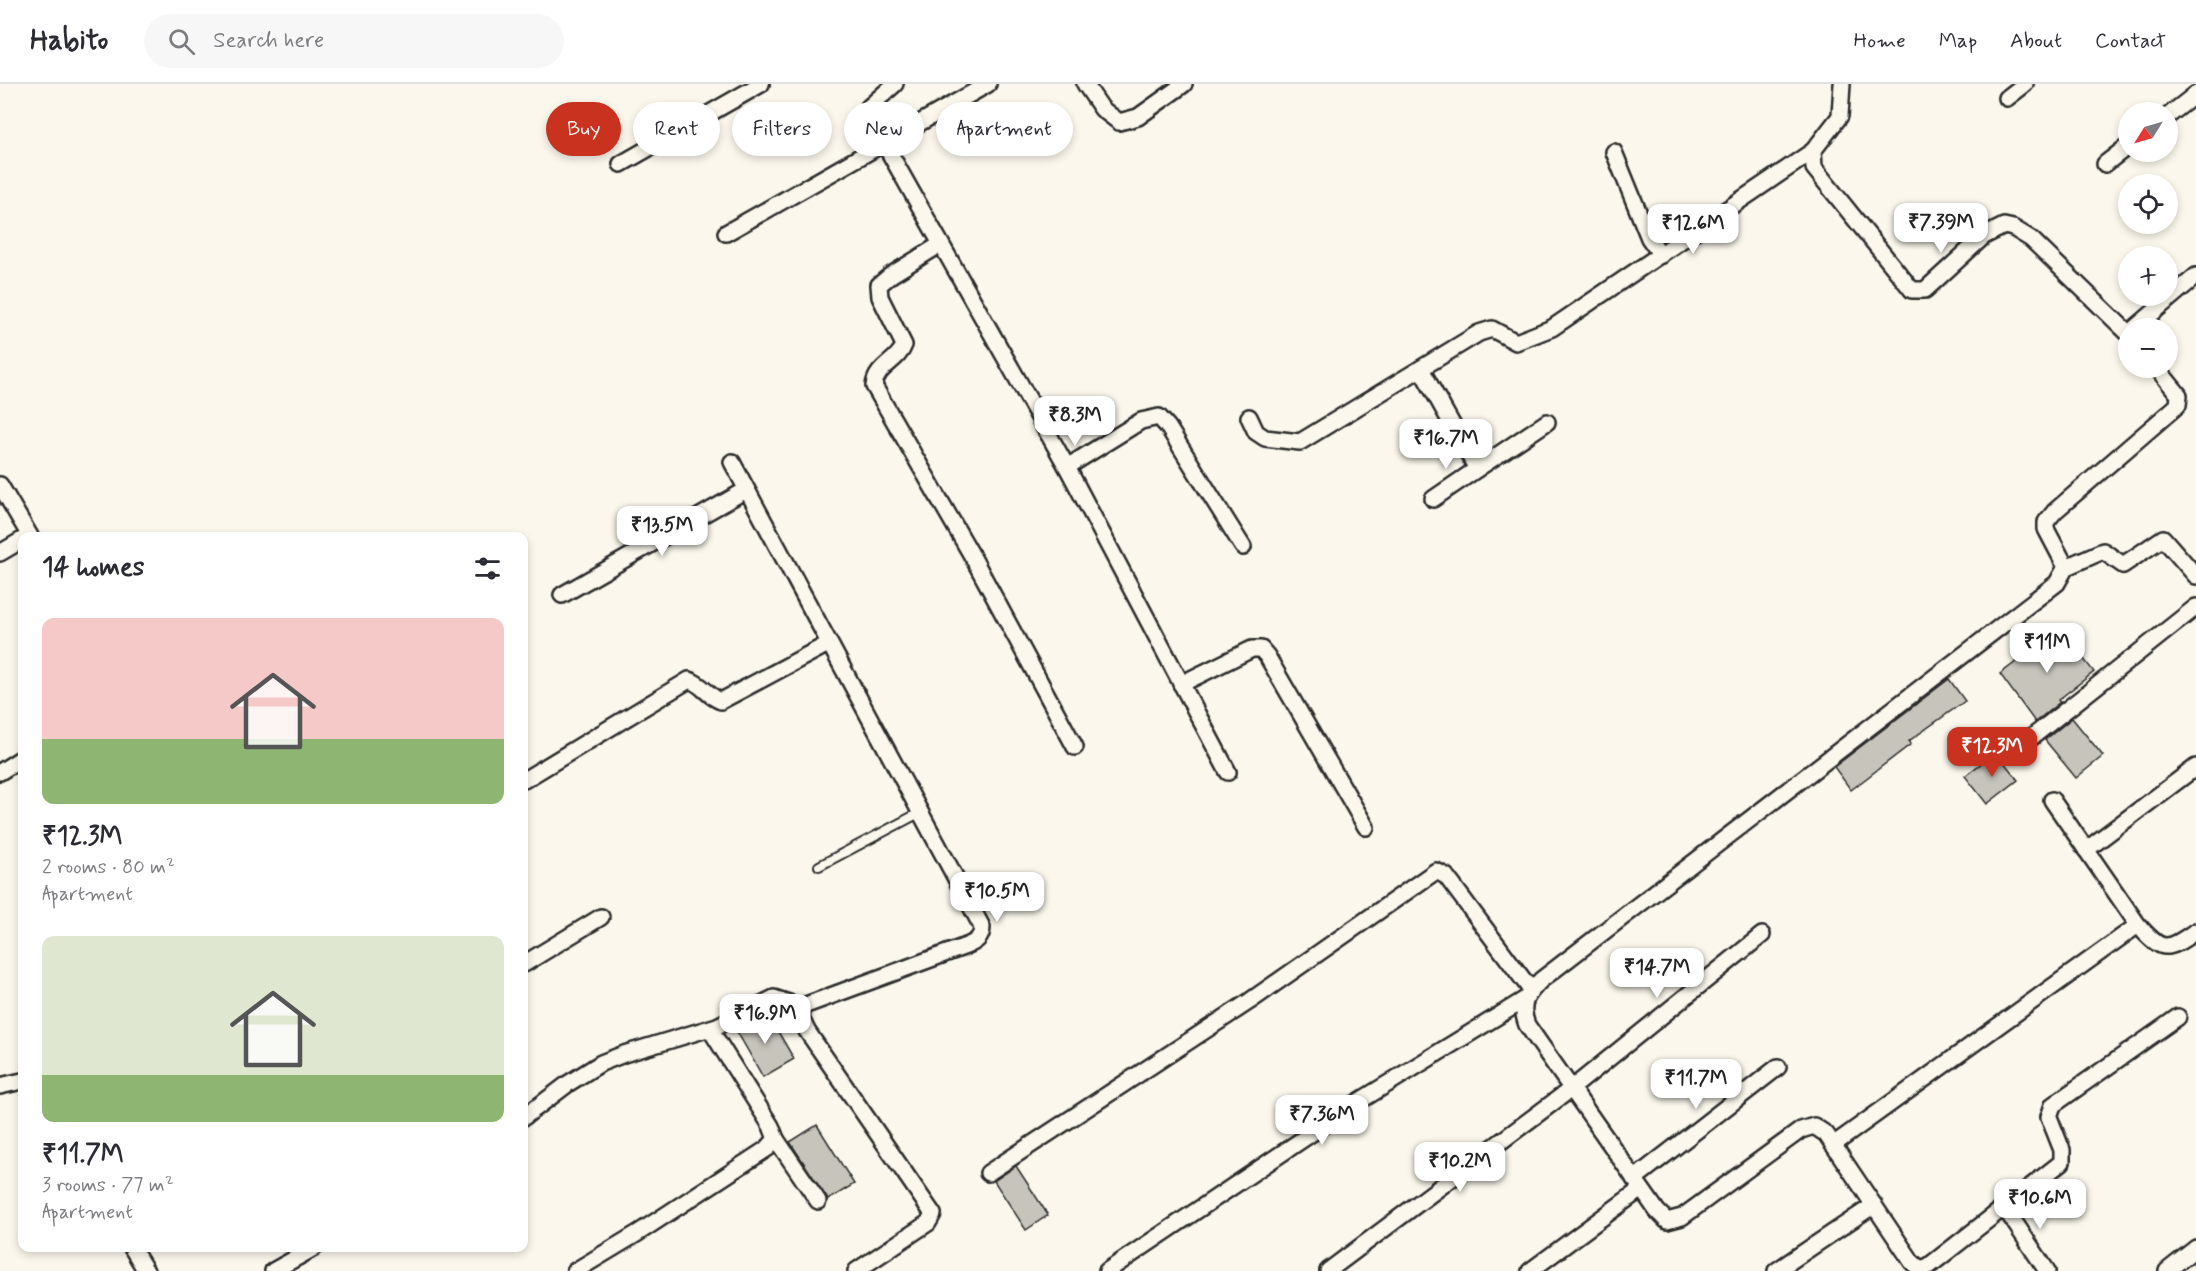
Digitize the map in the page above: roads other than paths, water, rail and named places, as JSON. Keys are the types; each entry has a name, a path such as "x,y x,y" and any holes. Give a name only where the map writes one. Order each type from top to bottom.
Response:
{"street":[{"path":"621,164 761,84"},
{"path":"873,102 895,84"},
{"path":"924,120 987,84"},
{"path":"1085,84 1102,109 1119,122 1138,117 1184,84"},
{"path":"1249,417 1256,432 1265,438 1300,442 1479,333 1492,329 1516,342 1551,328 1814,151 1840,116 1842,84"},
{"path":"2007,98 2025,84"},
{"path":"2178,108 2196,94"},
{"path":"1814,151 1814,168 1822,180 1912,290 1925,290 1994,229 2004,226 2013,228 2031,239 2118,323"},
{"path":"1614,152 1649,238 1661,255"},
{"path":"2105,164 2118,154"},
{"path":"726,233 861,156"},
{"path":"891,156 1067,467 1228,772"},
{"path":"941,244 879,285 880,297 904,345 898,355 879,372 874,386 971,554 1075,747"},
{"path":"2147,318 2196,276"},
{"path":"1421,369 1478,470"},
{"path":"2066,567 2046,529 2046,522 2055,511 2178,405 2179,395 2165,378"},
{"path":"1067,467 1141,421 1159,417 1168,427 1243,547"},
{"path":"1433,499 1547,422"},
{"path":"528,1114 577,1077 624,1054 710,1029 774,998 795,1005 806,1005 966,946 980,938 982,927 732,462"},
{"path":"0,485 27,532"},
{"path":"561,595 746,490"},
{"path":"1107,1271 1358,1102 1527,995 1946,667 2057,583 2066,567 2103,551 2123,565 2163,538 2196,576"},
{"path":"0,553 18,542"},
{"path":"2017,749 2196,607"},
{"path":"528,778 689,680 698,683 711,698 721,701 828,644"},
{"path":"1181,684 1252,649 1261,649 1268,656 1366,827"},
{"path":"0,772 18,761"},
{"path":"2086,850 2196,767"},
{"path":"2052,800 2138,925 2154,942 2168,947 2196,931"},
{"path":"988,1173 1250,1001 1436,871 1446,876 1527,995"},
{"path":"528,962 601,917"},
{"path":"1833,1145 2138,925"},
{"path":"1328,1271 1571,1089 1762,935"},
{"path":"1527,995 1522,1012 1527,1025 1638,1184 1667,1221 1673,1221 1808,1127 1821,1128 1912,1262 1916,1267 1924,1270 2062,1162 2062,1150 2049,1117 2053,1106 2178,1017"},
{"path":"795,1005 807,1031 933,1214 927,1223 856,1271"},
{"path":"710,1029 771,1126 776,1139 818,1201"},
{"path":"1530,1271 1778,1067"},
{"path":"0,1086 18,1082"},
{"path":"575,1271 668,1214 768,1148 776,1139"},
{"path":"1776,1271 1874,1205"},
{"path":"2005,1208 2047,1271"},
{"path":"2167,1271 2196,1248"},
{"path":"134,1252 146,1271"},
{"path":"273,1271 307,1252"}],"lane":[{"path":"819,866 921,812"}]}
